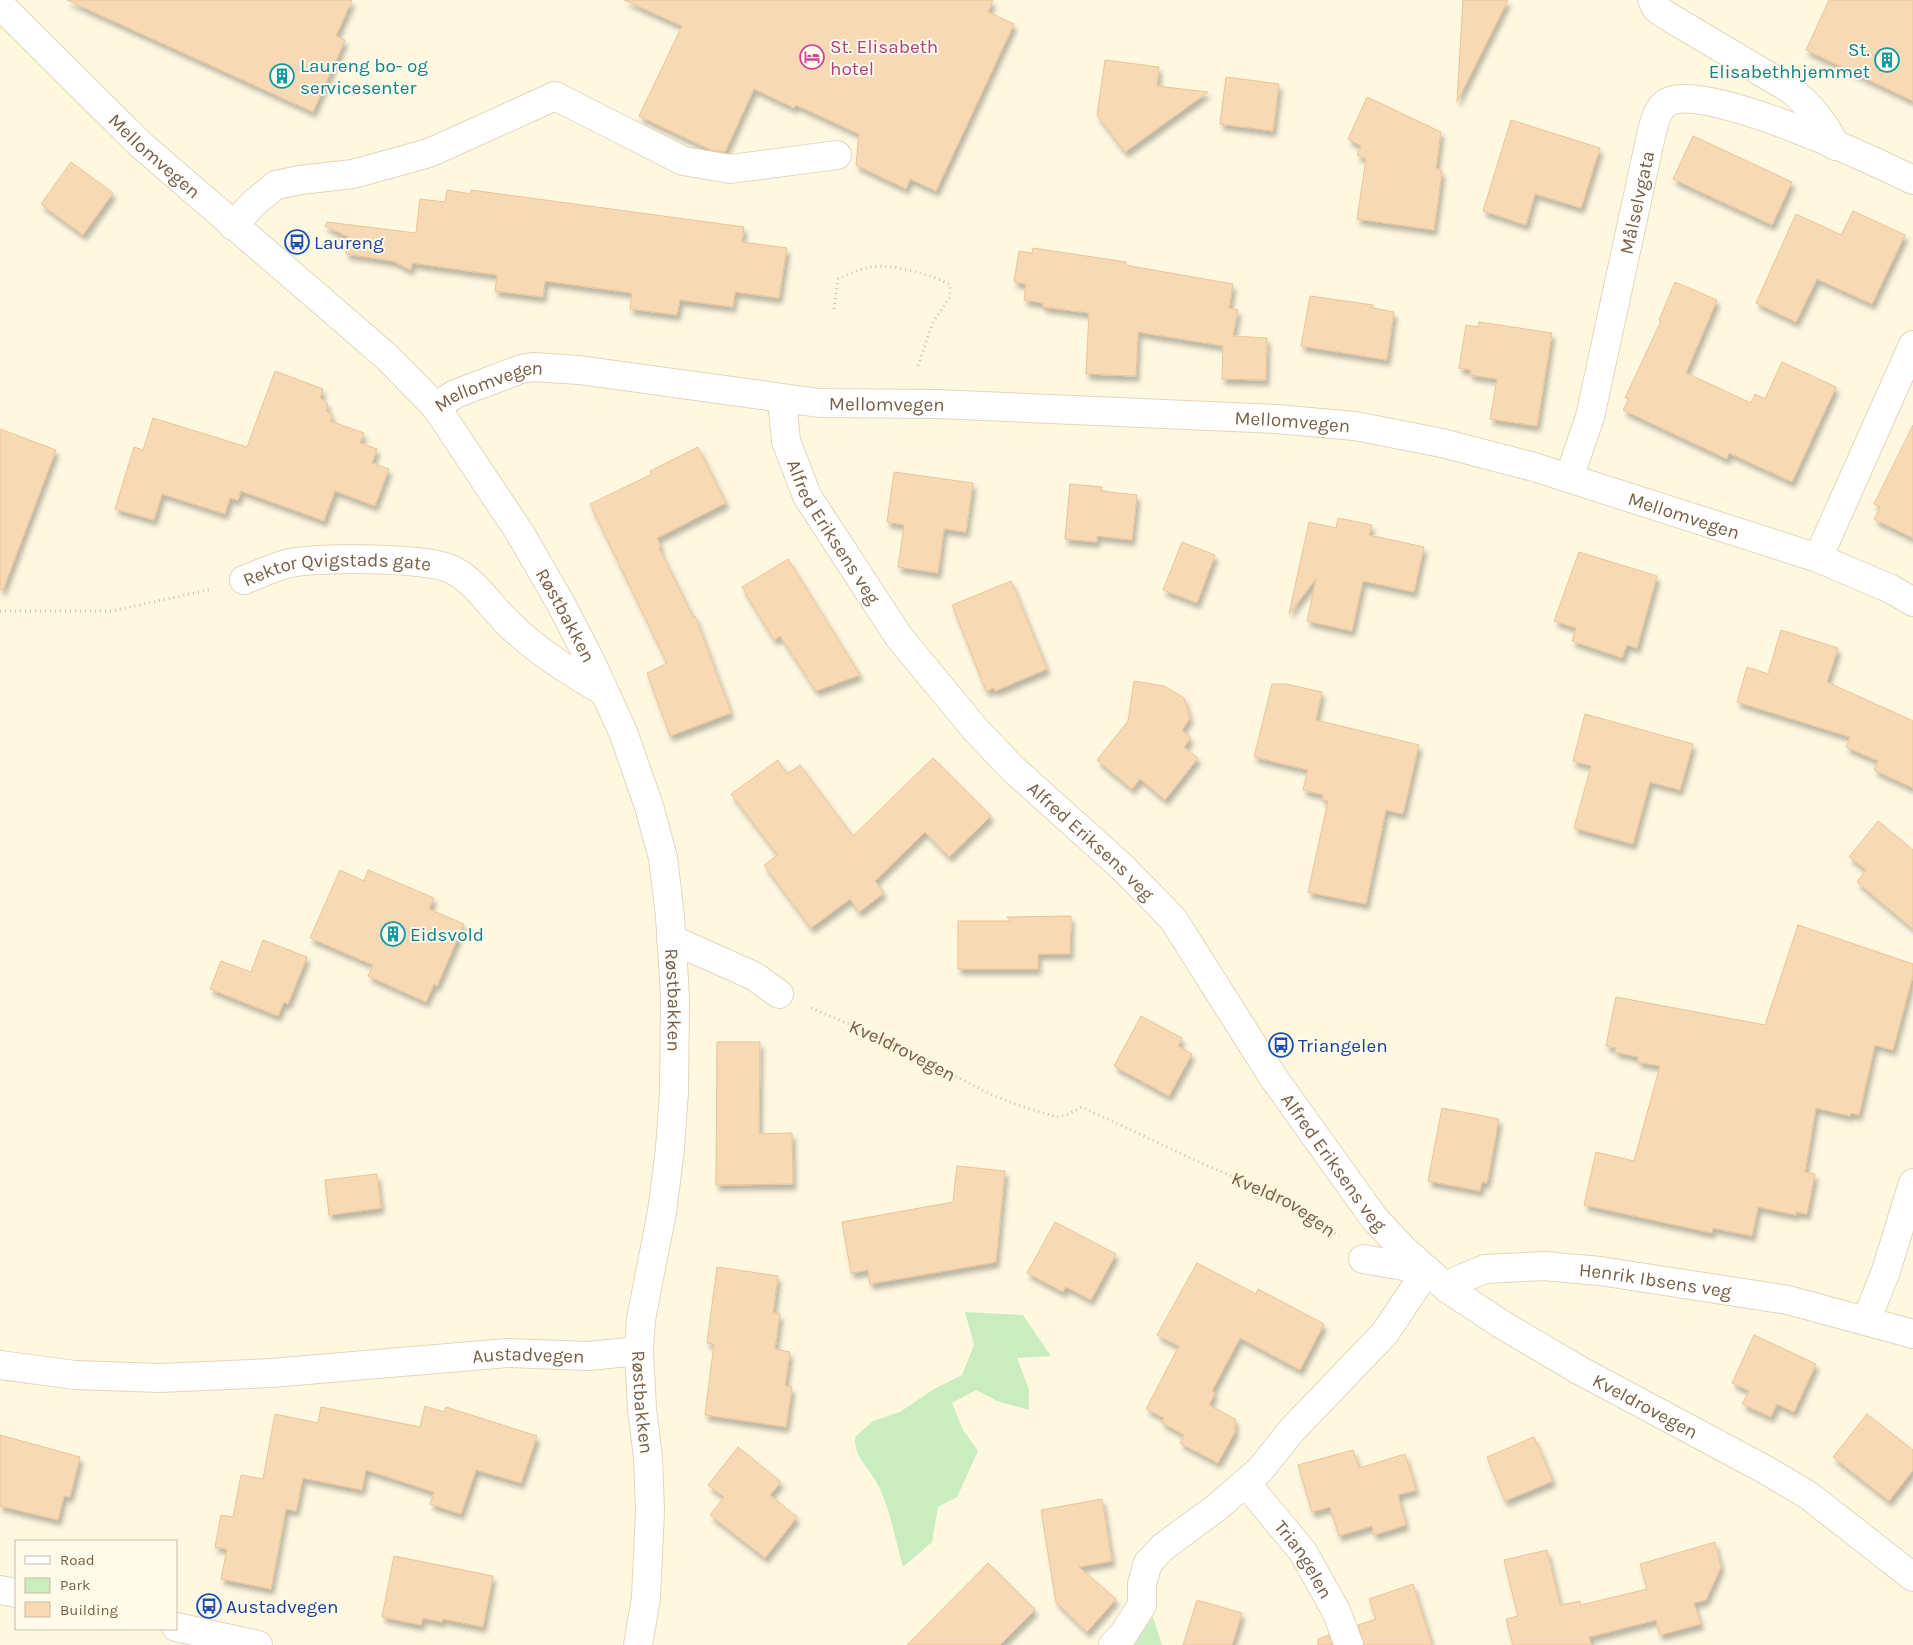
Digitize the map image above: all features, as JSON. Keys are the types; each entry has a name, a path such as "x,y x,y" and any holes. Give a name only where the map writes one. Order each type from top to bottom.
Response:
{"street":[{"path":"1652,0 1656,8 1664,14 1790,89 1808,103 1829,131 1835,146"},
{"name":"Mellomvegen","path":"0,5 140,144 387,357 436,407 455,394 521,369 533,367 579,370 705,386 782,400 819,403 938,404 1316,422 1370,429 1442,443 1569,478 1818,558 1891,589 1913,602"},
{"path":"233,226 254,203 276,185 300,180 353,174 429,152 460,140 555,96 683,161 730,169 837,155"},
{"name":"Målselvgata","path":"1569,478 1590,417 1630,241 1650,140 1662,107 1669,101 1704,99 1743,110 1835,146 1913,180"},
{"path":"1818,558 1913,345"},
{"name":"Alfred Eriksens veg","path":"782,400 786,440 807,496 899,637 975,729 1006,761 1121,866 1173,919 1273,1077 1329,1157 1374,1218 1427,1270"},
{"name":"Røstbakken","path":"436,407 520,533 561,604 590,660 623,732 649,806 663,858 675,1006 670,1149 662,1212 641,1319 639,1351 642,1409 648,1457 650,1511 646,1598 638,1645"},
{"name":"Rektor Qvigstads gate","path":"244,580 292,563 310,562 416,562 452,569 470,582 524,637 561,666 603,691"},
{"path":"671,939 754,976 779,994"},
{"path":"1866,1321 1886,1271 1913,1183"},
{"path":"1113,1645 1123,1635 1142,1605 1142,1584 1148,1563 1163,1547 1260,1470 1292,1430 1385,1333 1427,1270 1363,1259"},
{"name":"Henrik Ibsens veg","path":"1448,1289 1456,1281 1485,1269 1544,1266 1728,1289 1788,1300 1913,1334"},
{"name":"Kveldrovegen","path":"1427,1270 1448,1289 1579,1370 1808,1495 1913,1577"},
{"name":"Austadvegen","path":"0,1365 75,1375 160,1378 271,1373 507,1353 588,1356 639,1351"},
{"name":"Triangelen","path":"1246,1483 1302,1552 1336,1611 1349,1645"},
{"path":"0,1590 15,1593"},
{"path":"178,1627 258,1645"}],"path":[{"path":"834,309 838,279 872,266 911,272 944,281 950,285 950,297 933,322 917,364 916,374"},
{"name":"Rektor Qvigstads gate","path":"0,611 112,611 244,580"},
{"name":"Kveldrovegen","path":"779,994 882,1038 990,1094 1017,1105 1057,1117 1067,1115 1082,1107 1201,1163 1292,1202 1330,1227 1363,1259"}],"green space":[{"path":"965,1312 1023,1315 1051,1356 1017,1358 1029,1389 1029,1410 997,1401 976,1390 952,1403 963,1430 978,1451 957,1497 938,1507 932,1542 903,1567 884,1499 874,1478 858,1454 855,1437 873,1421 900,1412 934,1389 962,1375 974,1345"},
{"path":"1153,1617 1162,1645 1131,1645"}],"building":[{"name":"Laureng bo- og servicesenter","path":"67,0 352,0 336,36 345,40 313,112"},
{"path":"624,0 993,0 988,12 1014,24 936,191 910,179 906,189 856,165 859,134 796,105 794,108 754,89 725,152 711,150 639,116 682,26"},
{"path":"1463,0 1508,0 1457,102"},
{"name":"St. Elisabethhjemmet","path":"1829,0 1913,0 1913,101 1806,50"},
{"path":"1105,60 1159,67 1157,86 1208,92 1125,152 1097,115"},
{"path":"1226,77 1279,84 1273,131 1220,124"},
{"path":"1367,97 1441,132 1436,168 1442,172 1434,230 1357,219 1366,159 1357,155 1361,146 1348,139"},
{"path":"1511,120 1600,148 1581,208 1535,194 1526,225 1483,211"},
{"path":"1693,136 1792,182 1772,225 1673,179"},
{"path":"71,162 113,193 83,235 41,204"},
{"path":"447,190 471,194 471,190 744,227 742,242 787,248 779,298 735,292 733,307 680,300 677,315 630,309 632,293 545,281 543,297 495,291 497,275 412,263 411,270 393,261 346,254 348,237 325,226 327,222 416,233 420,199 445,202"},
{"path":"1853,211 1905,235 1872,304 1817,279 1796,322 1756,303 1796,214 1841,235"},
{"path":"1033,248 1126,262 1125,265 1233,284 1229,308 1238,310 1233,336 1267,338 1266,380 1222,379 1223,346 1138,332 1136,376 1086,374 1089,313 1043,307 1043,303 1024,300 1026,284 1014,282 1019,251 1032,253"},
{"path":"1675,282 1717,300 1686,373 1751,403 1755,394 1765,399 1782,362 1836,387 1792,482 1729,453 1727,459 1623,410 1629,399 1625,398 1661,321 1659,320"},
{"path":"1310,296 1373,305 1373,308 1394,312 1387,360 1301,346"},
{"path":"1479,322 1552,333 1537,426 1490,419 1497,379 1470,375 1471,370 1459,368 1466,325 1478,327"},
{"path":"275,371 323,389 320,398 328,404 326,411 333,415 330,421 364,433 360,443 377,449 372,463 389,469 375,506 335,491 324,521 241,491 238,500 230,498 225,514 162,494 154,520 115,509 134,447 143,450 153,418 247,447"},
{"path":"1913,425 1913,538 1874,519 1880,507 1874,504"},
{"path":"0,429 56,450 3,590 0,589"},
{"path":"698,447 726,503 657,538 661,547 659,548 693,617 695,616 731,713 670,736 647,673 667,663 590,504 652,474 650,471"},
{"path":"894,472 973,483 966,532 944,529 938,573 898,567 904,525 887,522"},
{"path":"1070,484 1102,487 1101,491 1137,495 1132,540 1097,536 1097,542 1065,539"},
{"path":"1338,518 1372,525 1369,535 1424,547 1414,592 1363,581 1352,631 1307,621 1316,579 1289,614 1309,522 1336,528"},
{"path":"1182,542 1215,555 1197,603 1163,590"},
{"path":"1579,552 1657,576 1637,648 1627,645 1622,658 1572,641 1576,628 1554,621"},
{"path":"788,559 860,675 816,691 780,636 774,640 742,587"},
{"path":"1011,581 1047,669 995,691 994,688 986,691 952,605"},
{"path":"1781,630 1838,648 1827,682 1913,721 1913,788 1874,770 1878,761 1846,747 1850,737 1737,702 1747,667 1768,674"},
{"path":"1134,681 1164,686 1184,698 1190,718 1182,730 1191,738 1184,747 1198,758 1165,800 1140,779 1132,789 1097,760 1128,721"},
{"path":"1272,684 1286,684 1322,692 1316,720 1419,745 1403,814 1386,810 1366,904 1308,892 1328,801 1322,800 1323,795 1303,790 1308,770 1254,757"},
{"path":"1585,714 1693,744 1680,790 1650,782 1633,844 1574,828 1591,766 1573,761"},
{"path":"933,758 991,816 949,857 925,832 875,881 884,893 859,912 850,899 811,928 764,865 778,855 731,794 778,760 787,774 800,765 853,836"},
{"path":"1878,821 1913,850 1913,929 1857,882 1866,870 1849,857"},
{"name":"Eidsvold","path":"340,870 364,881 368,870 434,898 429,909 464,924 437,986 434,984 426,1002 368,976 373,965 310,938"},
{"path":"1071,916 1070,954 1038,954 1038,969 958,969 958,921 1011,921 1007,917"},
{"path":"1798,925 1913,964 1913,975 1893,1050 1875,1045 1859,1115 1851,1113 1850,1116 1816,1108 1805,1172 1815,1174 1807,1214 1796,1212 1796,1215 1758,1207 1752,1236 1713,1228 1712,1233 1584,1205 1596,1152 1634,1161 1660,1066 1638,1062 1638,1057 1615,1052 1616,1048 1606,1046 1616,997 1765,1025"},
{"path":"263,940 307,957 288,1004 284,1002 278,1016 210,989 221,961 251,972"},
{"path":"1141,1016 1182,1038 1178,1046 1192,1054 1169,1096 1114,1066"},
{"path":"717,1042 760,1042 759,1134 792,1133 793,1184 716,1185"},
{"path":"1442,1108 1499,1119 1487,1183 1482,1182 1480,1191 1428,1181"},
{"path":"957,1166 1005,1171 996,1262 870,1284 868,1270 851,1273 842,1222 953,1202"},
{"path":"377,1174 381,1208 329,1215 325,1180"},
{"path":"1055,1222 1116,1254 1091,1300 1066,1287 1063,1292 1027,1273"},
{"path":"1197,1263 1256,1294 1258,1289 1324,1324 1300,1370 1240,1338 1212,1391 1215,1393 1209,1405 1235,1419 1235,1432 1218,1463 1180,1443 1184,1435 1161,1422 1164,1418 1146,1409 1179,1346 1157,1335"},
{"path":"717,1267 778,1276 773,1313 780,1314 775,1349 790,1352 785,1386 792,1387 786,1427 705,1415 714,1344 707,1343"},
{"path":"1754,1335 1816,1364 1794,1412 1777,1404 1771,1417 1742,1404 1749,1391 1732,1383"},
{"path":"425,1406 444,1412 446,1407 537,1436 521,1483 476,1470 461,1514 430,1504 434,1492 366,1470 362,1490 303,1478 296,1511 286,1509 271,1589 221,1579 227,1549 215,1547 221,1515 233,1517 241,1475 263,1479 275,1414 318,1423 321,1407 420,1427"},
{"path":"1867,1414 1913,1450 1913,1470 1889,1501 1833,1457"},
{"path":"0,1435 80,1457 70,1497 64,1496 58,1520 0,1506"},
{"path":"1534,1437 1553,1481 1505,1501 1487,1457"},
{"path":"738,1447 781,1482 770,1495 797,1517 765,1558 710,1515 724,1497 708,1485"},
{"path":"1353,1450 1359,1468 1405,1454 1416,1490 1398,1495 1406,1525 1374,1535 1372,1526 1339,1536 1330,1507 1312,1512 1298,1465"},
{"path":"1102,1499 1112,1561 1079,1567 1116,1599 1087,1632 1056,1602 1041,1510"},
{"path":"1715,1542 1721,1567 1706,1600 1694,1603 1701,1624 1660,1635 1656,1620 1589,1637 1591,1645 1513,1645 1506,1619 1518,1616 1504,1560 1547,1550 1560,1605 1580,1601 1581,1605 1647,1589 1640,1564"},
{"path":"394,1556 493,1576 483,1627 443,1619 442,1622 423,1618 421,1625 382,1617"},
{"path":"988,1563 1035,1610 1000,1645 907,1645"},
{"path":"1413,1584 1432,1645 1364,1645 1358,1625 1376,1619 1369,1599"},
{"path":"1197,1600 1242,1613 1232,1645 1183,1645"},
{"path":"1329,1635 1332,1645 1318,1645 1318,1639"}],"place":[{"name":"St. Elisabeth hotel","path":"812,57"},
{"name":"St. Elisabethhjemmet","path":"1887,60"},
{"name":"Laureng bo- og servicesenter","path":"282,76"},
{"name":"Laureng","path":"297,242"},
{"name":"Eidsvold","path":"393,934"},
{"name":"Triangelen","path":"1281,1045"},
{"name":"Austadvegen","path":"209,1606"}]}
